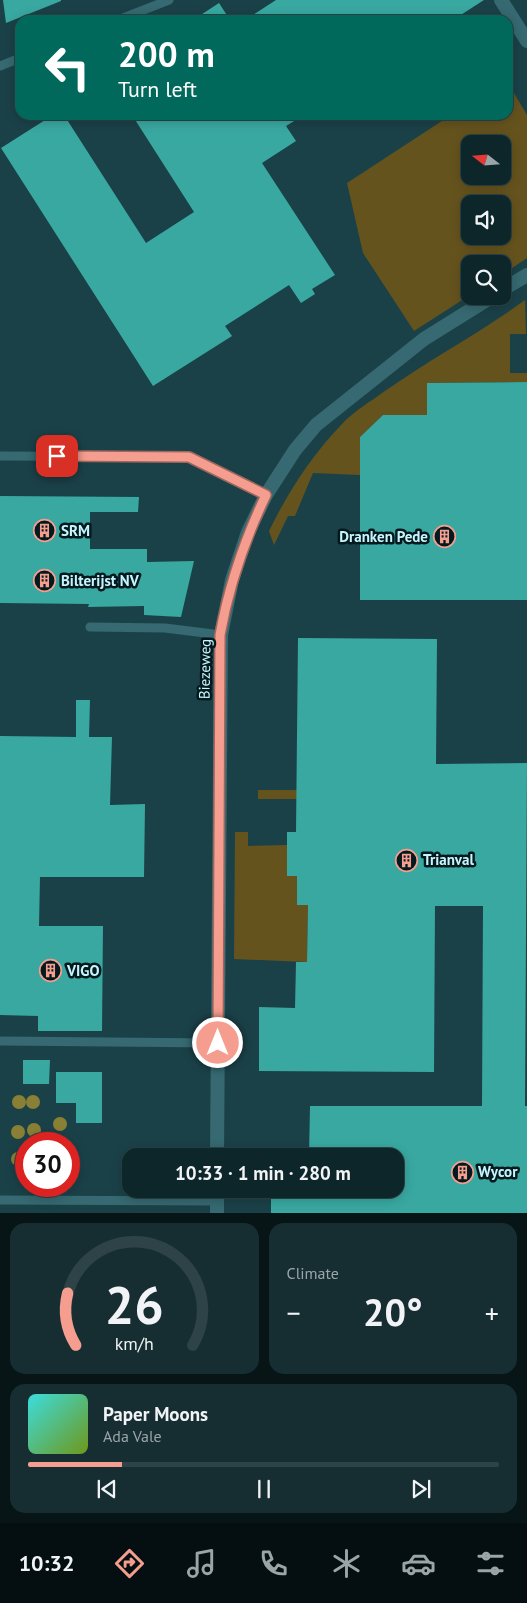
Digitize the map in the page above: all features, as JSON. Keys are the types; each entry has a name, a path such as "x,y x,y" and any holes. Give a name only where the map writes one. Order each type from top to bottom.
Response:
{"street":[{"path":"501,0 511,15"},
{"path":"513,18 527,40"},
{"path":"511,285 527,275"},
{"name":"Biezeweg","path":"218,1148 220,635 232,580 248,532 266,495 295,450 316,425 424,338 478,305"}],"lane":[{"path":"131,15 169,0"},
{"path":"0,66 15,60"},
{"path":"0,456 189,457 266,495"},
{"path":"90,627 164,628 220,635"},
{"path":"0,1041 218,1043"},
{"path":"0,1200 217,1201"}],"shaded area":[{"path":"0,0 527,0 527,1213 0,1213"},
{"path":"513,91 527,115 527,258 511,269 511,255 461,255 461,301 414,331 363,253 347,183 443,120 513,120"},
{"path":"525,300 526,334 510,334 510,373 527,373 527,382 427,383 427,415 383,415 360,437 360,475 313,473 295,516 288,516 274,545 269,531 284,502 301,474 347,419 402,379"},
{"path":"258,790 297,790 297,799 258,799"},
{"path":"235,832 248,832 248,846 287,845 297,876 297,905 308,905 307,962 234,959"}],"building":[{"path":"3,0 61,0 26,15 15,15 15,19 6,23"},
{"path":"276,0 484,0 461,15 253,15"},
{"path":"219,3 227,15 201,15"},
{"path":"45,120 67,120 146,243 194,212 135,120 296,120 286,126 296,141 262,163 335,275 312,289 315,294 301,303 289,285 225,326 232,336 153,386 1,148"},
{"name":"Dranken Pede","path":"527,382 527,600 360,600 360,437 383,415 427,415 427,383"},
{"path":"0,496 139,497 138,512 90,512 90,549 147,549 147,562 194,561 181,617 144,615 144,606 88,607 89,604 0,603"},
{"name":"Trianval","path":"298,638 437,639 436,764 527,763 525,1106 527,1106 527,1213 271,1213 271,1198 404,1198 404,1148 309,1148 310,1106 482,1106 483,906 435,906 434,1072 259,1071 259,1007 295,1008 296,962 307,962 308,905 297,905 297,876 287,876 287,832 296,832"},
{"path":"76,700 90,700 89,737 112,737 110,805 145,804 144,877 40,877 39,926 103,926 102,1031 38,1031 38,1016 0,1015 0,736 76,737"},
{"path":"23,1060 50,1060 49,1084 23,1084"},
{"path":"56,1072 102,1072 102,1123 76,1123 76,1103 56,1103"}],"place":[{"name":"SRM","path":"45,531"},
{"name":"Dranken Pede","path":"444,537"},
{"name":"Bilterijst NV","path":"45,581"},
{"name":"Trianval","path":"407,860"},
{"name":"VIGO","path":"51,971"},
{"name":"Wycor","path":"462,1172"}],"route":[{"path":"57,456 189,457 266,495 248,532 232,580 220,635 218,1043"}]}
